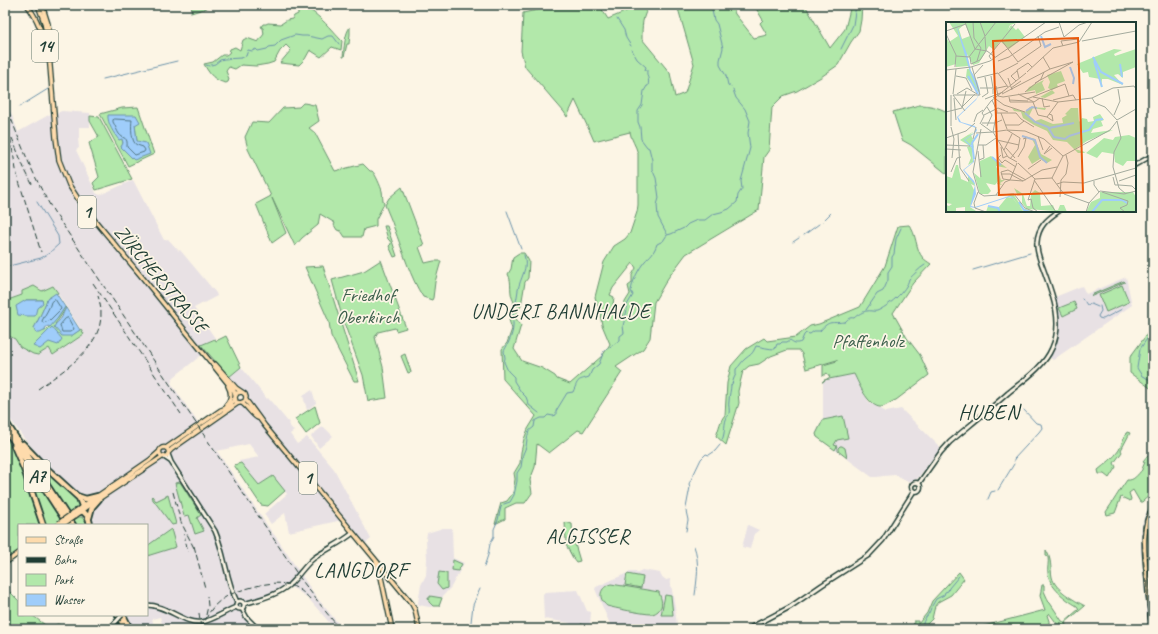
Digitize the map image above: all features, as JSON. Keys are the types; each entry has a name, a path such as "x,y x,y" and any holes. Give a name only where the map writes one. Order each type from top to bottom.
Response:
{"highway":[{"name":"A7","path":"5,421 22,464 43,524"},
{"name":"A7","path":"7,429 76,495 81,501 80,510 89,518"},
{"name":"A7","path":"7,429 67,524"},
{"name":"A7","path":"7,429 72,524"},
{"name":"A7","path":"76,495 86,499 100,497"},
{"path":"90,524 89,518 91,510 100,497"},
{"path":"120,616 125,629"},
{"path":"120,616 130,629"}],"main road":[{"name":"14","path":"27,5 35,17 43,35 52,90"},
{"name":"1","path":"38,5 46,32 52,90"},
{"name":"14","path":"42,5 47,19 50,36 53,75 52,90"},
{"name":"ZÜRCHERSTRASSE","path":"52,90 57,149 61,168 69,185 82,205 234,391 235,397"},
{"name":"ZÜRCHERSTRASSE","path":"204,353 241,392"},
{"path":"221,410 229,402 231,396 230,390 222,376"},
{"path":"59,524 100,497 106,492 155,456 162,448 166,448 225,408 232,402 238,392 245,394 246,400 244,402 240,403 172,448 163,457 106,492"},
{"path":"235,397 240,403"},
{"name":"1","path":"246,400 259,419"},
{"name":"1","path":"240,403 246,406 259,419 380,565 381,577 392,629"},
{"path":"166,448 168,453"},
{"path":"159,452 163,457"},
{"path":"1153,507 1146,524 1144,542 1153,629"},
{"path":"5,564 18,554"},
{"name":"1","path":"374,558 381,577"},
{"path":"380,565 414,607 419,629"}],"street":[{"path":"1136,164 1153,155"},
{"path":"914,491 912,485 914,483 918,483 950,442 1029,376 1046,358 1052,349 1057,333 1056,315 1053,298 1038,255 1037,242 1040,229 1049,218 1058,212"},
{"path":"168,453 171,462 215,532 221,547 233,593 237,602 236,607"},
{"path":"163,457 171,462"},
{"path":"748,629 790,608 822,585 869,555 883,540 914,491 918,491 920,489 921,486 918,483"},
{"path":"237,602 241,601 244,604 281,591 290,584 314,559 354,534"},
{"path":"242,609 244,604"},
{"path":"148,605 160,607 198,623 206,622 236,607 238,609 242,609 247,618 258,629"},
{"path":"110,629 120,616"}],"shaded area":[{"path":"5,96 18,132 54,112 59,160 75,195 204,353 174,377 171,383 200,426 240,398 342,520 289,532 285,513 271,524 264,514 287,494 273,476 259,485 239,461 259,457 249,444 217,451 318,599 343,629 335,629 308,598 288,586 281,591 244,604 242,609 243,612 258,629 164,629 160,617 152,619 155,629 134,629 128,616 148,616 148,524 94,524 95,507 87,496 75,491 47,465 23,437 5,412 5,334 15,339 33,354 37,355 49,348 53,355 84,334 53,286 42,291 39,288 5,301 5,154 9,153 5,131"},
{"path":"62,111 90,113 90,127 79,127 79,148 76,150 96,193 100,195 133,180 164,240 168,239 179,251 180,250 216,293 217,296 194,308 215,338 201,345 76,194 66,173 60,151 56,115"},
{"path":"1126,277 1132,305 1053,360 1049,357 1058,340 1059,316 1055,297 1082,286 1086,294"},
{"path":"241,367 289,423 288,424 294,431 290,434 297,444 307,437 334,469 371,539 365,544 229,377"},
{"path":"854,374 869,402 886,412 901,409 940,447 917,479 908,482 895,475 872,477 816,436 823,418 823,380"},
{"path":"312,390 316,403 307,410 303,396"},
{"path":"324,427 333,436 319,448 311,436"},
{"path":"1153,501 1147,515 1143,535 1143,553 1150,629 1148,629 1141,535 1145,515"},
{"path":"748,525 759,530 754,534 750,549 742,547"},
{"path":"443,528 452,528 453,558 464,563 451,587 443,596 440,606 429,607 419,605 421,585 426,575 427,533"},
{"path":"642,570 660,573 666,580 670,579 677,626 652,625 651,629 612,629 595,589 596,587 632,571 638,572"},
{"path":"578,590 587,611 591,612 590,626 581,624 579,629 569,629 570,623 544,619 543,594 545,592"}],"green space":[{"path":"192,5 206,5 207,8 191,13"},
{"path":"560,5 599,5 608,19 627,11 625,5 650,5 647,9 642,25 642,39 670,73 675,97 685,93 694,64 677,5 731,5 735,14 754,38 767,35 760,23 763,20 754,5 805,5 830,48 845,29 851,5 862,5 859,31 838,65 797,91 783,96 772,107 769,150 764,157 759,210 686,254 668,278 654,302 650,338 643,349 616,367 622,372 583,432 578,430 549,453 537,444 535,467 530,480 532,493 525,503 516,503 505,508 505,519 495,524 501,503 507,501 513,493 515,479 514,473 520,463 524,439 536,416 503,379 502,349 507,343 512,329 509,320 514,302 511,295 508,274 511,269 513,257 519,253 524,253 529,261 528,278 525,282 521,306 517,312 516,319 521,325 514,349 522,361 542,368 555,376 557,379 570,384 603,355 610,344 602,325 595,297 604,262 614,246 625,239 630,233 638,205 638,154 630,132 594,141 575,100 567,117 525,67 521,51 523,13","holes":["633,263 636,268 632,275 632,283 628,286 630,294 625,302 623,316 612,312 614,297 610,295 613,288"]},
{"path":"302,7 318,16 342,41 341,50 332,47 321,57 310,50 305,59 299,65 280,63 291,50 286,45 280,51 274,62 256,66 241,65 235,69 229,67 226,71 229,79 226,83 216,79 208,71 204,64 213,62 222,55 226,55 229,53 230,49 235,47 240,50 243,40 247,38 258,42 264,34 263,28 261,27 263,24 281,24 292,19 298,14 298,9"},
{"path":"350,27 349,44 347,44 343,57 344,45"},
{"path":"303,103 315,105 319,121 309,128 315,133 335,171 363,164 373,172 379,183 384,204 376,219 376,226 364,229 362,237 345,237 341,231 337,230 334,225 335,223 320,214 318,225 295,246 272,198 286,233 272,243 256,204 271,196 248,149 245,137 252,122 269,123 283,108 299,107"},
{"path":"919,105 926,105 946,112 946,173 911,145 902,140 893,112"},
{"path":"138,107 154,154 128,166 100,114 122,108","holes":["136,115 135,125 137,142 121,147 123,144 122,139"]},
{"path":"90,116 99,117 132,179 96,190 93,183 99,177 89,143 99,137 90,121"},
{"path":"402,187 424,245 419,247 425,263 441,261 432,300 423,297 414,281 385,205 389,198"},
{"name":"Pfaffenholz","path":"909,225 912,229 920,254 931,264 913,283 893,313 907,338 920,355 929,375 896,400 881,407 875,405 867,398 854,374 826,380 830,377 827,373 823,376 823,365 837,360 806,369 802,354 799,350 787,350 771,356 759,364 749,366 743,371 738,391 739,403 726,445 716,436 725,415 727,383 731,366 746,349 764,338 767,341 796,337 810,326 819,324 860,307 885,266 898,226"},
{"path":"384,226 387,226 397,256 394,257 389,246 391,244"},
{"name":"Friedhof Oberkirch","path":"381,260 406,328 396,331 395,328 378,332 375,337 383,367 387,398 368,401 363,375 343,320 332,280 364,271"},
{"path":"323,266 359,381 354,381 331,336 329,322 305,267"},
{"path":"1124,281 1125,282 1092,296 1091,295"},
{"path":"1122,285 1129,302 1106,312 1099,295"},
{"path":"34,286 42,291 53,286 58,293 47,299 34,328 45,331 57,319 65,307 66,308 55,324 71,336 81,329 84,334 53,355 49,348 38,355 20,347 15,339 5,334 5,301 22,295 22,291","holes":["26,300 42,300 42,303 37,308"]},
{"path":"1074,302 1077,309 1063,316 1059,308"},
{"path":"1153,326 1153,390 1130,373 1130,357"},
{"path":"226,336 241,367 229,377 201,345 215,339 216,341"},
{"path":"405,354 411,372 408,373 401,356"},
{"path":"315,406 320,423 306,434 295,419"},
{"path":"843,416 848,438 837,440 834,445 837,446 835,450 817,437 816,434 823,420"},
{"path":"1127,432 1130,433 1121,450 1122,452 1114,463 1116,467 1109,478 1104,474 1099,474 1098,470 1119,450"},
{"path":"5,435 23,470 41,524 18,524 18,552 5,561"},
{"path":"840,446 845,448 847,458 838,451"},
{"path":"1153,449 1153,457 1149,461 1152,468 1150,474 1153,476 1152,493 1140,502 1133,490 1129,493 1131,499 1130,501 1121,497 1115,513 1107,515 1106,512 1124,484 1127,480 1136,477 1142,470 1145,462 1143,461"},
{"path":"28,452 78,499 80,506 69,514"},
{"path":"21,458 62,520 56,524 45,524"},
{"path":"241,463 259,485 273,476 285,491 268,506 261,505 234,465"},
{"path":"180,482 201,515 197,518 204,531 195,534 189,515 184,516 175,483"},
{"path":"168,495 176,524 172,525 151,497 152,496 156,501"},
{"path":"1153,513 1153,563 1148,538 1148,524"},
{"path":"82,517 85,522 88,524 76,524 74,520"},
{"name":"ALGISSER","path":"565,522 572,524 573,539 566,542"},
{"path":"171,529 176,547 148,556 148,545"},
{"name":"ALGISSER","path":"574,541 580,561 576,562 566,545"},
{"path":"1046,550 1050,560 1054,582 1066,594 1085,606 1065,623 1068,629 1065,629 1061,622 1060,623 1064,629 1061,629 1049,613 1047,615 1049,624 1043,625 1041,629 978,629 984,626 1045,610 1040,596 1042,585 1044,585 1044,591 1048,601 1062,621 1064,622 1079,609 1051,583 1048,573 1048,557 1046,556"},
{"path":"453,560 462,564 458,571 452,570"},
{"path":"439,572 447,573 447,588 442,590 437,584"},
{"path":"959,572 964,579 951,595 938,602 935,606 932,619 926,625 929,629 913,629 914,621 918,621 918,624 927,613 932,601"},
{"path":"627,574 643,577 641,588 625,585"},
{"path":"611,584 659,592 662,605 657,612 651,614 607,606 602,600 601,593 607,585"},
{"path":"5,587 18,600 18,616 33,616 49,628 58,624 65,629 5,629"},
{"path":"665,595 671,596 673,615 661,615"},
{"path":"430,596 442,598 439,606 433,606 429,602 428,598 430,598"},
{"path":"581,624 588,626 610,629 579,629"}],"water":[{"path":"108,115 136,115 140,122 135,125 137,141 146,143 150,154 134,160 121,147 123,143 122,139 119,140 113,132"},
{"path":"56,293 65,307 50,327 48,326 45,328 46,330 36,333 34,328 47,299"},
{"path":"26,300 42,300 43,303 37,308 35,316 18,315 16,306"},
{"path":"66,308 80,330 71,336 62,336 54,327"},
{"path":"52,327 62,339 58,345 49,342 40,349 33,346"}],"waterway":[{"path":"711,5 723,48 720,65 726,76 728,85 731,87"},
{"path":"841,49 853,25 856,5"},
{"path":"617,19 631,46"},
{"path":"211,65 220,60 241,58 246,56 248,50 252,51 256,49 258,51 267,49 275,46 281,40 295,35 322,39 328,36 333,36 339,44"},
{"path":"632,50 637,59 646,67 645,70 647,70 648,86 644,91 642,105 638,111 638,122 641,139 649,148 652,160 652,169 656,178 659,198 657,205 658,217 667,234"},
{"path":"103,79 177,61"},
{"path":"19,107 48,89"},
{"path":"504,504 510,502 514,495 517,473 521,467 529,431 534,427 535,421 545,418 548,415 556,415 556,411 567,393 573,392 579,381 589,377 592,370 599,364 604,351 620,340 620,336 624,333 623,326 627,305 633,295 631,291 634,281 640,268 652,254 657,244 663,241 667,235 684,228 688,224 697,220 705,220 713,214 729,209 737,202 738,195 742,189 741,181 750,148 748,133 750,121 745,109 736,98 733,90"},
{"path":"5,267 41,258 59,244 58,236 37,202"},
{"path":"507,211 521,249"},
{"path":"823,221 831,213"},
{"path":"804,235 819,224"},
{"path":"866,310 877,294 883,291 888,280 888,272 892,266 892,257 894,254 896,239 901,228"},
{"path":"793,242 799,238"},
{"path":"973,270 1030,253"},
{"path":"513,315 519,286 525,269 524,255"},
{"path":"722,440 726,418 729,414 731,385 736,374 736,369 752,353 756,346 775,349 777,344 782,342 787,342 790,340 795,343 799,343 806,333 810,334 814,331 820,331 829,323 845,322 849,318 854,318 864,312 877,311 896,298 905,288 909,279 925,265"},
{"path":"1085,302 1087,305 1091,304 1098,307"},
{"path":"1100,306 1101,311 1098,316 1099,318 1103,319 1122,309"},
{"path":"513,322 512,334 504,351 504,362 508,371 514,377 514,381 526,397 529,405 539,413"},
{"path":"1153,330 1140,349 1137,368 1142,376 1153,381"},
{"path":"1014,461 1014,459 1042,428 1041,424 1036,423 1024,410"},
{"path":"686,508 690,487 689,484 701,459 706,454 709,455 715,451 720,445"},
{"path":"998,490 1014,464"},
{"path":"988,499 991,492 995,491"},
{"path":"484,567 490,544 494,536 494,529 503,505"},
{"path":"686,511 688,520 686,531"},
{"path":"1153,521 1153,552"},
{"path":"694,546 697,558 695,595"},
{"path":"932,606 936,599 948,591 959,576"},
{"path":"471,622 473,605 480,589"},
{"path":"917,629 923,624 931,608"}],"railway":[{"path":"5,102 33,172 54,212 300,578 340,629"},
{"path":"7,120 17,175 41,252"},
{"path":"12,138 32,184"},
{"path":"93,283 181,414"},
{"path":"38,389 75,362 94,340 99,327 101,312 98,296"},
{"path":"173,492 181,522 195,550"},
{"path":"1149,629 1142,534 1146,515 1153,503"},
{"path":"184,534 188,552"},
{"path":"194,546 205,588"},
{"path":"203,629 205,620 219,601 241,590 274,583 290,585 297,588 311,600"},
{"path":"206,615 208,606 207,596"},
{"path":"199,613 201,629"}],"district":[{"name":"UNDERI BANNHALDE","path":"561,311"},
{"name":"HUBEN","path":"989,412"},
{"name":"ALGISSER","path":"588,536"},
{"name":"LANGDORF","path":"361,570"}]}
